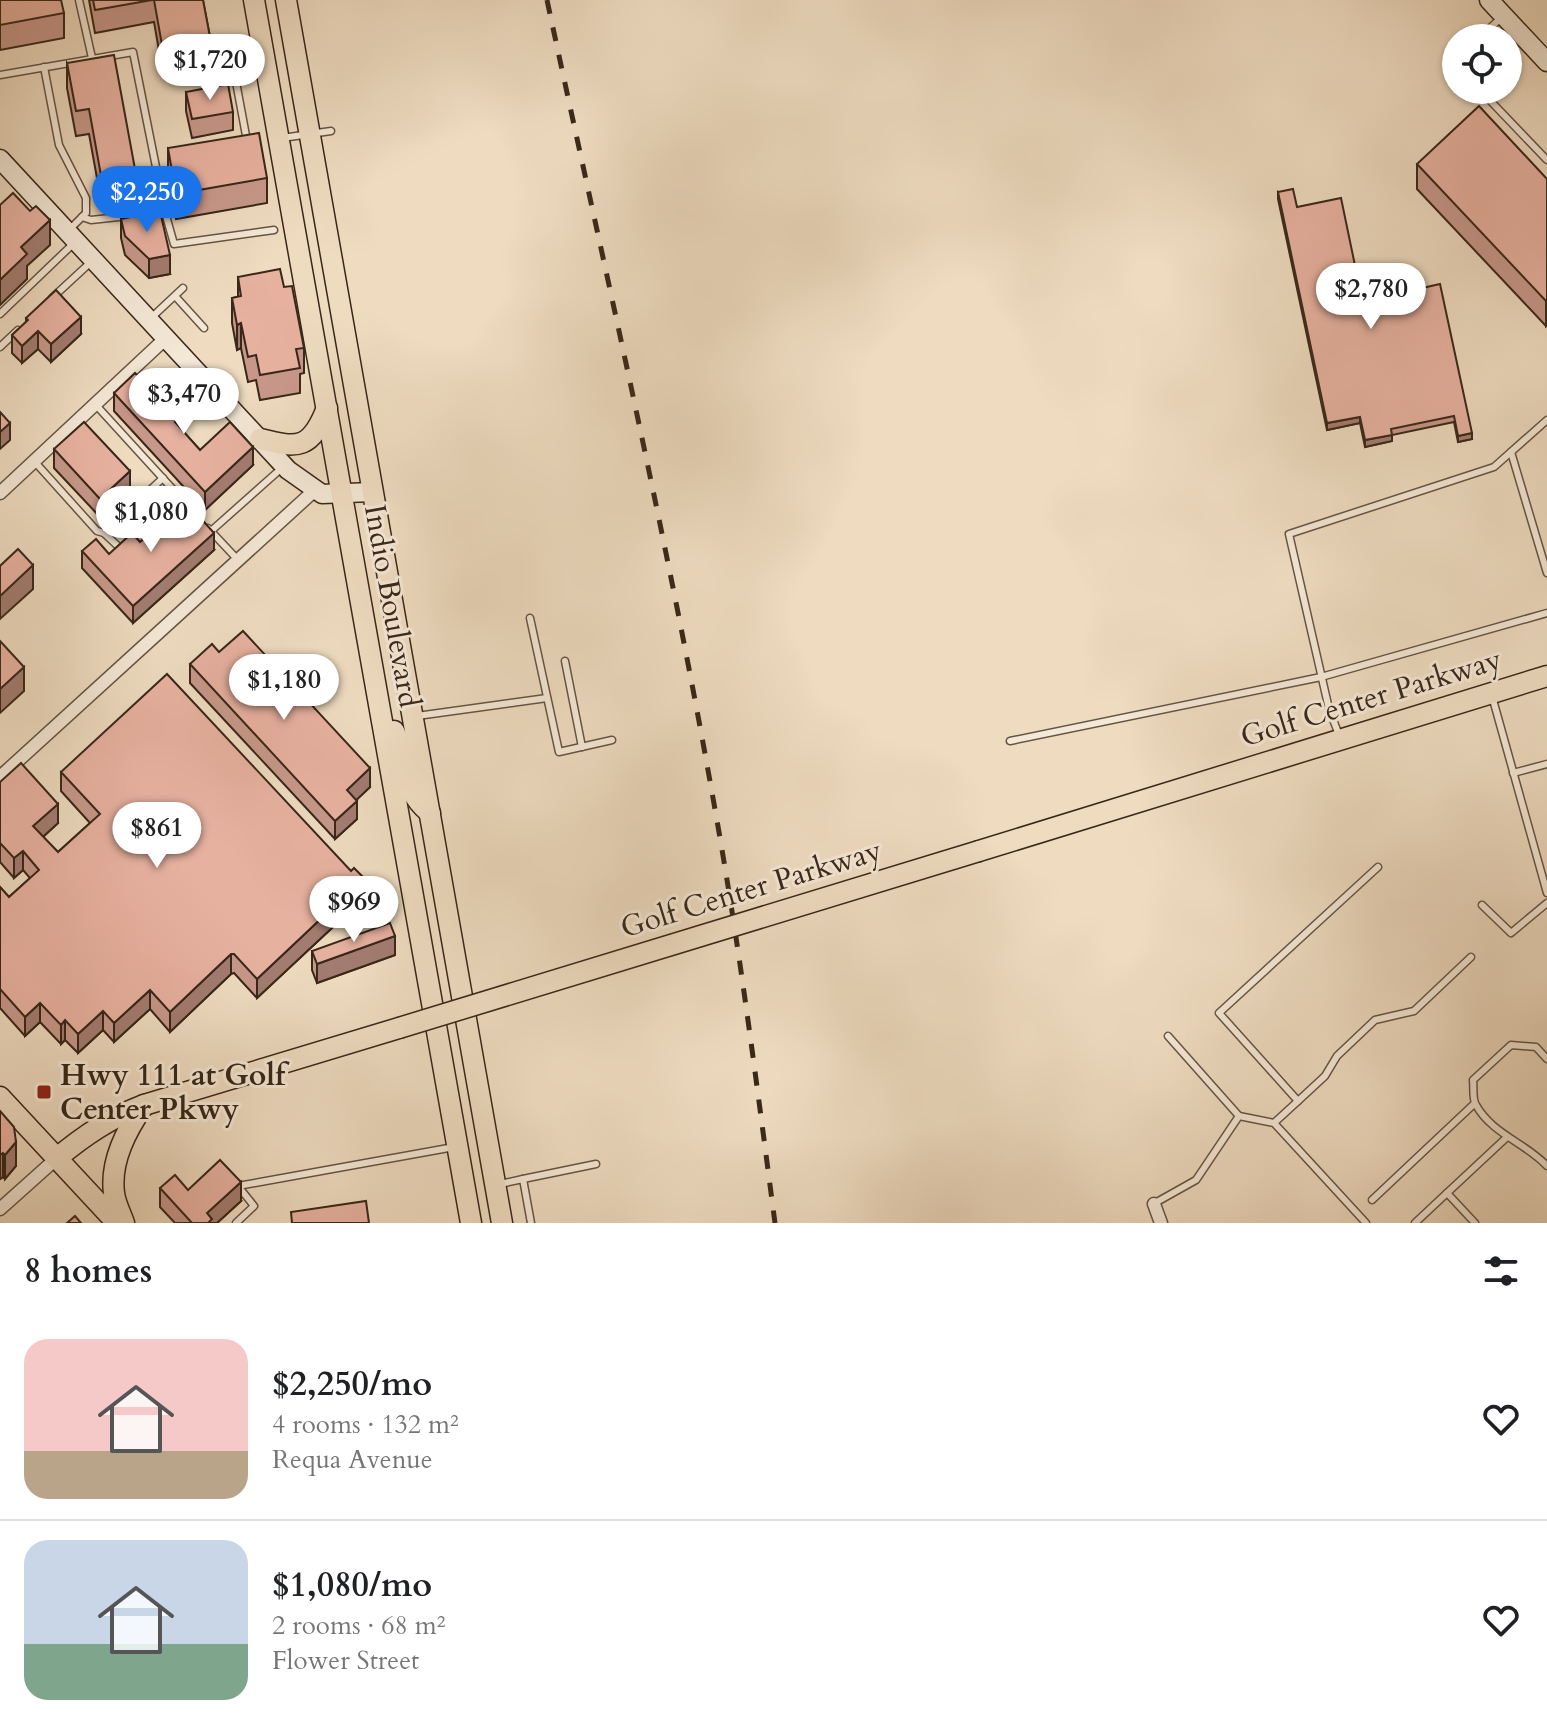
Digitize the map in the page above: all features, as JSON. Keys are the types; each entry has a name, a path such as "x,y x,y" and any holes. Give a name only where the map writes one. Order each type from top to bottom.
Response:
{"main road":[{"name":"Indio Boulevard","path":"254,0 471,1223"},
{"name":"Indio Boulevard","path":"286,0 502,1223"},
{"path":"260,439 287,446 306,442 320,428 327,408"},
{"name":"Golf Center Parkway","path":"57,1158 88,1132 116,1115 144,1105 1547,676"},
{"path":"378,699 400,743 409,788 430,813"},
{"path":"0,1097 117,1223"},
{"path":"124,1223 114,1192 117,1166 125,1138 144,1105"}],"street":[{"path":"1489,0 1547,62"},
{"path":"0,159 21,191 72,236 285,466 322,494 372,492"},
{"path":"0,493 166,338"},
{"path":"0,777 315,490"},
{"name":"Golf Center Parkway","path":"0,1209 57,1158"},
{"path":"1154,1204 1161,1223"}],"lane":[{"path":"79,0 92,58"},
{"path":"1494,24 1503,15"},
{"path":"0,75 133,52 174,244 274,230"},
{"path":"0,314 72,236 86,213 86,198 59,145 44,67"},
{"path":"236,82 247,142"},
{"path":"1493,104 1547,160"},
{"path":"278,138 331,131"},
{"path":"82,217 91,220 165,212"},
{"path":"45,305 93,260"},
{"path":"149,320 183,288"},
{"path":"175,296 204,328"},
{"path":"0,347 22,326"},
{"path":"95,404 192,510"},
{"path":"1341,739 1329,709 1289,534 1494,467 1547,420"},
{"path":"1511,452 1547,573"},
{"path":"34,461 97,531 104,533 121,549"},
{"path":"211,531 285,466"},
{"path":"104,533 163,478"},
{"path":"201,520 238,560"},
{"path":"1010,741 1321,677 1547,613"},
{"path":"530,618 559,752 612,740"},
{"path":"565,661 582,747"},
{"path":"1491,693 1547,893"},
{"path":"413,717 547,698"},
{"path":"1513,773 1547,764"},
{"path":"1298,1101 1219,1013 1378,867"},
{"path":"1482,905 1511,933 1547,903"},
{"path":"1274,1123 1325,1076 1337,1056 1375,1020 1414,1011 1471,957"},
{"path":"1168,1036 1239,1116 1274,1123 1366,1223"},
{"path":"1547,1059 1536,1047 1511,1045 1473,1080 1474,1104 1506,1138 1534,1152 1547,1166"},
{"path":"1372,1200 1474,1104"},
{"path":"1154,1204 1196,1180 1239,1116"},
{"path":"1415,1223 1506,1138"},
{"path":"236,1223 254,1206 238,1186 458,1147"},
{"path":"495,1185 596,1164"},
{"path":"523,1179 531,1223"},
{"path":"1447,1193 1475,1223"}],"building":[{"path":"0,0 61,0 64,13 0,25"},
{"path":"93,0 152,0 95,10"},
{"path":"154,0 203,0 210,37 162,45"},
{"path":"114,55 137,180 108,185 102,181 89,109 76,111 67,63"},
{"path":"228,84 233,112 192,119 186,92"},
{"path":"1479,106 1547,179 1546,301 1417,164"},
{"path":"259,133 267,178 176,194 168,148"},
{"path":"1293,189 1297,207 1341,198 1358,280 1405,271 1409,291 1440,284 1472,433 1458,436 1454,416 1391,429 1392,435 1365,440 1360,417 1327,423 1278,192"},
{"path":"13,193 30,211 36,206 50,220 21,247 27,254 0,280 0,205"},
{"path":"160,211 170,255 149,259 125,236 121,219"},
{"path":"280,269 284,287 292,286 304,348 296,349 300,368 260,375 256,355 248,357 232,298 241,296 238,277"},
{"path":"56,290 81,317 51,344 38,331 22,346 12,335"},
{"path":"135,373 178,419 175,422 200,450 230,422 253,447 205,492 114,393"},
{"path":"0,412 10,423 0,432"},
{"path":"84,422 130,471 100,499 54,449"},
{"path":"185,501 214,533 133,606 82,551 96,539 109,554 132,533 140,542"},
{"path":"18,549 33,565 0,596 0,566"},
{"path":"243,631 370,768 347,790 357,801 335,821 190,664 212,644 219,652"},
{"path":"0,641 24,667 0,689"},
{"path":"167,674 351,871 354,868 364,878 257,979 231,954 170,1012 150,990 114,1023 103,1011 78,1034 65,1020 61,1025 40,1003 25,1017 0,989 0,887 9,897 39,870 23,851 14,858 0,843 0,782 21,763 58,804 33,826 58,852 100,814 61,772"},
{"path":"390,923 395,936 317,964 312,951"},
{"path":"0,1111 14,1127 16,1142 5,1155 0,1155"},
{"path":"220,1160 241,1182 207,1213 212,1219 208,1223 192,1223 160,1188 175,1175 188,1190"},
{"path":"366,1201 369,1223 292,1223 291,1212"},
{"path":"75,1216 81,1223 67,1223"}],"railway":[{"path":"547,0 678,610 733,917 775,1223"}],"place":[{"name":"Hwy 111 at Golf Center Pkwy","path":"44,1092"}]}
